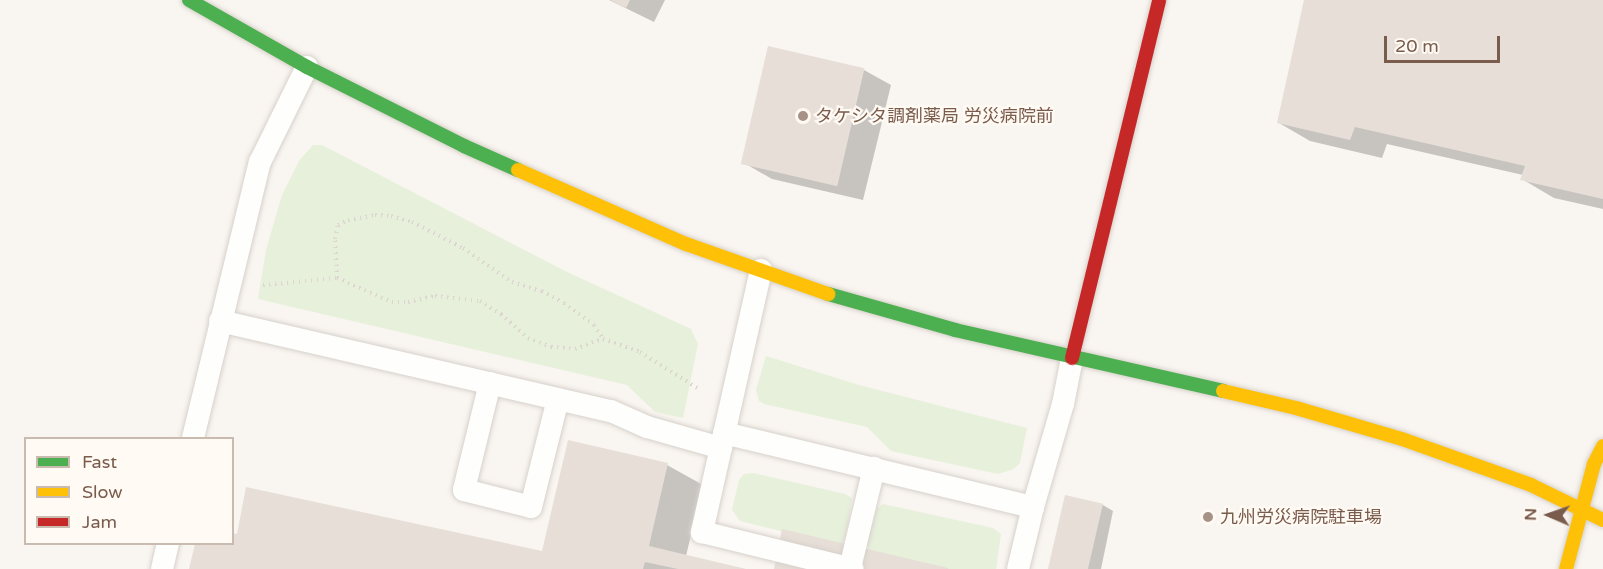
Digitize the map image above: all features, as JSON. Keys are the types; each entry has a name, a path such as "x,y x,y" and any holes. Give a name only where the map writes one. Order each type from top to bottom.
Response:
{"street":[{"path":"189,0 307,67 464,146 686,244 856,304 1072,358 1246,396 1402,439 1509,476 1603,520"},
{"path":"1072,358 1160,0"},
{"path":"1566,569 1594,464 1603,446"}],"lane":[{"path":"193,437 260,162 307,67"},
{"path":"761,270 702,532 851,569 874,468"},
{"path":"220,321 611,411 647,427 874,468 1033,507"},
{"path":"1018,569 1033,507 1063,404 1072,358"},
{"path":"490,383 464,490 531,507 558,399"},
{"path":"162,569 168,545"}],"path":[{"path":"337,278 335,239 338,225 361,216 391,216 438,233 512,282 542,291 564,303 594,325 603,339 640,352 699,389"},
{"path":"253,285 275,286 337,278 392,302 435,297 480,301 501,314 528,338 551,347 575,349 603,339"}],"green space":[{"path":"313,145 322,145 565,271 691,329 698,344 683,418 655,412 627,385 258,299 266,250 282,195 299,161"},
{"path":"766,356 859,385 1027,428 1020,463 1014,469 998,474 891,451 867,427 764,404 759,401 756,390"},
{"path":"753,473 845,494 852,498 846,535 842,543 833,544 740,521 732,510 739,480 744,474"},
{"path":"883,504 993,528 1001,534 996,569 946,569 869,550 867,544 876,510"}],"building":[{"path":"610,0 630,0 626,8"},
{"path":"1304,0 1603,0 1603,199 1520,180 1525,166 1355,127 1350,140 1277,123"},
{"name":"タケシタ調剤薬局 労災病院前","path":"768,46 864,68 837,186 741,164"},
{"path":"568,440 668,463 649,546 746,569 678,569 645,562 643,569 189,569 195,545 234,545 234,533 237,534 246,487 542,551"},
{"path":"1065,495 1103,504 1088,569 1048,569"},
{"path":"782,529 948,568 948,569 774,569"}],"traffic: fast":[{"path":"189,0 307,67 464,146 518,170"},
{"path":"828,294 955,330 1223,391"}],"traffic: slow":[{"path":"518,170 686,244 828,294"},
{"path":"1223,391 1296,408 1402,439 1531,485 1603,520"},
{"path":"1566,569 1594,464 1603,446"}],"traffic: jam":[{"path":"1072,358 1159,0"}],"place":[{"name":"タケシタ調剤薬局 労災病院前","path":"803,116"},
{"name":"九州労災病院駐車場","path":"1208,517"}]}
